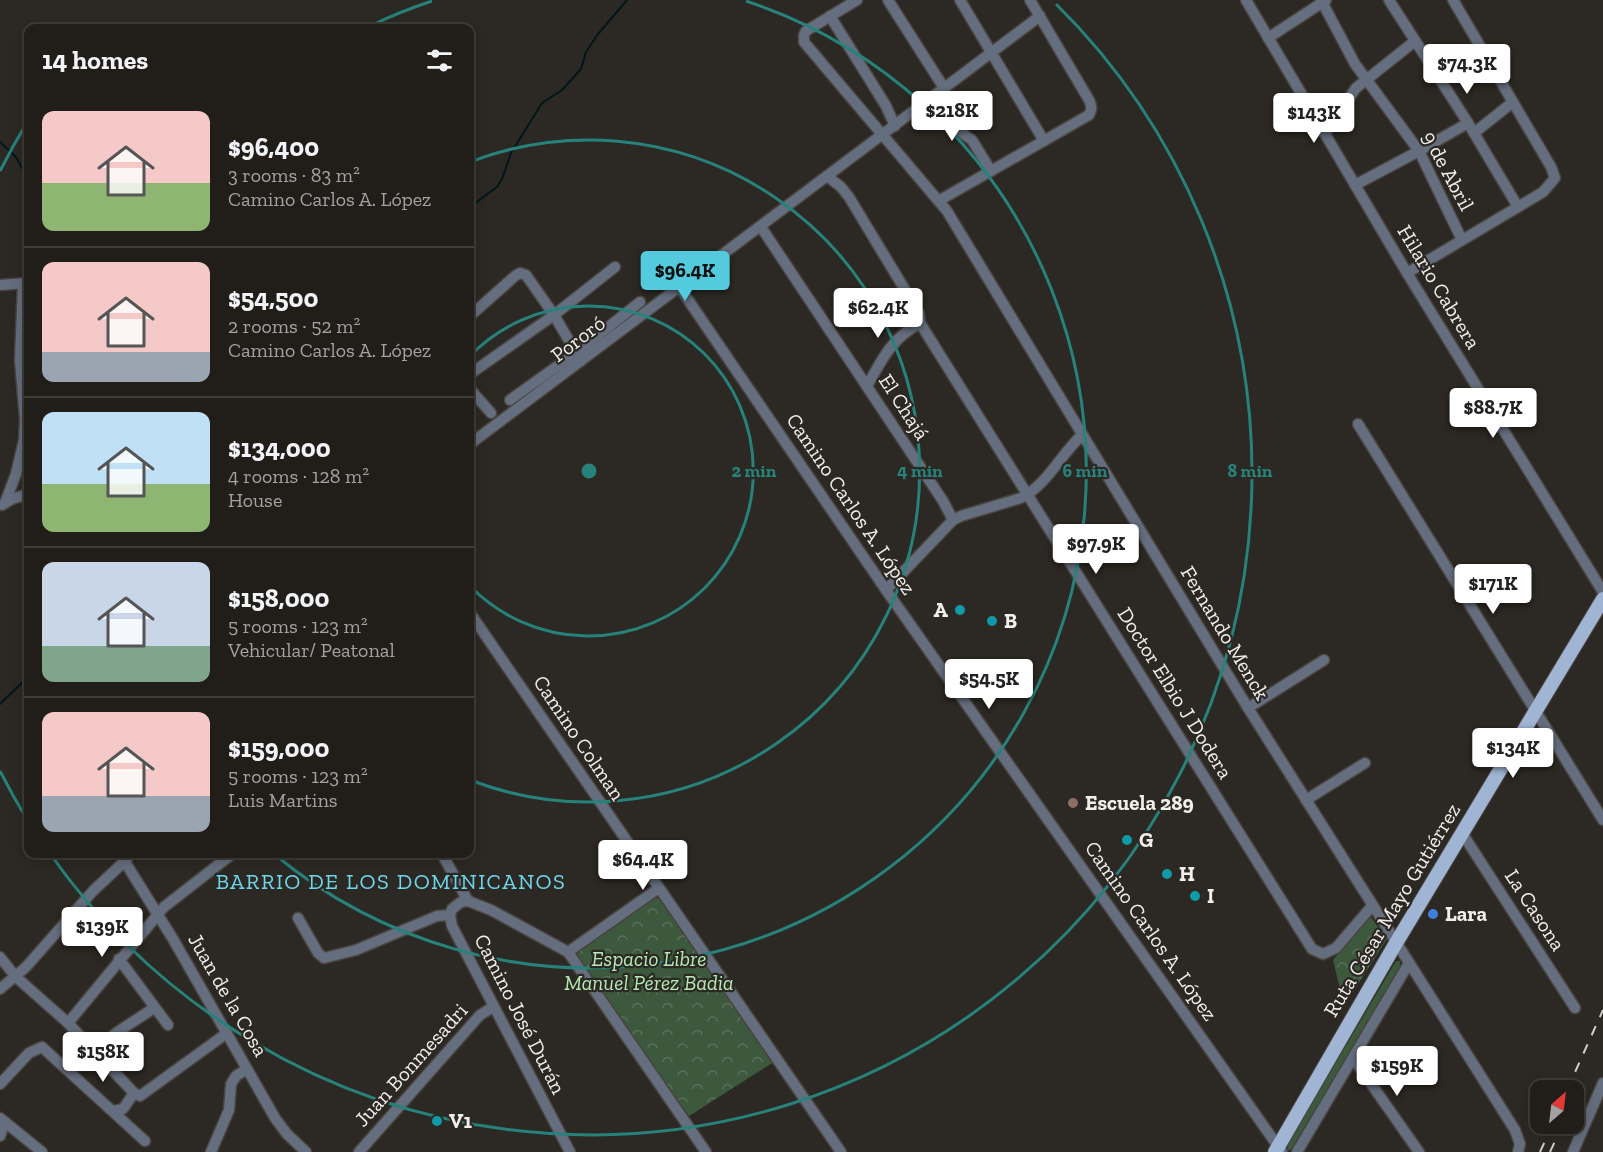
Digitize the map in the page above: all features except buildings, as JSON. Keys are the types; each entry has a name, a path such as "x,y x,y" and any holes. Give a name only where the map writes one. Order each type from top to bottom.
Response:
{"main road":[{"name":"Ruta César Mayo Gutiérrez","path":"1278,1150 1396,943 1603,599"}],"street":[{"path":"857,0 830,16 895,126"},
{"path":"888,0 944,88"},
{"path":"960,0 1044,141"},
{"path":"940,200 1091,112 1089,100 1030,0"},
{"name":"Hilario Cabrera","path":"1246,0 1407,273 1603,592"},
{"path":"1389,0 1468,123 1518,207"},
{"path":"1407,273 1543,192 1555,178 1551,167 1453,0"},
{"path":"1268,38 1323,1"},
{"name":"9 de Abril","path":"1323,1 1344,46 1365,79 1391,111 1419,152 1462,240"},
{"name":"Fernando Menck","path":"830,16 806,31 804,42 940,200 1248,708 1515,1130 1518,1148"},
{"name":"Pororó","path":"474,441 579,357 680,288 1040,16"},
{"path":"1325,134 1356,88 1415,41"},
{"path":"1474,133 1513,102"},
{"path":"922,105 972,140 991,171"},
{"path":"1355,185 1419,152 1468,123"},
{"name":"Doctor Elbio J Dodera","path":"827,176 849,197 919,313 920,323 1312,949 1323,954 1336,948 1372,906"},
{"name":"El Chajá","path":"761,227 943,501 953,520"},
{"path":"474,371 554,315 615,267"},
{"path":"474,313 520,273 526,275 554,315 579,357"},
{"path":"0,285 24,284"},
{"name":"Camino Carlos A. López","path":"680,288 886,590 1278,1150"},
{"path":"510,400 579,357 640,302"},
{"path":"2,505 22,454 24,431 20,360 24,309"},
{"path":"867,386 900,336 920,323"},
{"path":"474,394 491,413"},
{"path":"1358,424 1603,820"},
{"path":"886,590 953,520 1028,494 1040,484 1082,435"},
{"path":"16,474 24,486"},
{"path":"2,505 24,494"},
{"name":"Camino Colman","path":"474,619 841,1152"},
{"path":"1248,708 1324,660"},
{"path":"1306,800 1365,763"},
{"name":"La Casona","path":"1462,833 1575,1008"},
{"path":"0,989 16,977 123,858"},
{"name":"Juan de la Cosa","path":"126,858 275,1118 287,1134 306,1152"},
{"path":"68,1023 158,914 227,858"},
{"path":"298,918 318,953 324,958 356,950 437,916 450,915 456,905 468,901 444,858"},
{"path":"659,888 568,952 706,1152"},
{"name":"Camino José Durán","path":"468,901 491,910 568,952"},
{"name":"Camino José Durán","path":"450,915 452,926 493,1007 570,1152"},
{"path":"0,957 16,977 68,1023 137,1094"},
{"path":"119,959 168,1025"},
{"name":"Ruta César Mayo Gutiérrez","path":"1297,1152 1409,963"},
{"name":"Juan Bonmesadri","path":"359,1152 480,1015 493,1007"},
{"path":"96,1052 116,1033 154,1008"},
{"path":"118,1110 137,1094 227,1033"},
{"path":"0,1084 29,1053 42,1047 118,1110 127,1125 145,1141"},
{"path":"1351,1061 1411,1152"},
{"path":"1351,1061 1419,1152"},
{"path":"211,1152 229,1110 231,1084 236,1076 247,1069"},
{"path":"1573,1152 1603,1083"},
{"path":"0,1136 2,1120"},
{"path":"2,1120 42,1152"}],"green space":[{"name":"Espacio Libre Manuel Pérez Badia","path":"653,898 660,898 664,902 774,1062 689,1116 576,959 575,953"},
{"path":"1370,916 1387,939 1344,1006 1333,960"},
{"path":"1396,961 1400,961 1400,970 1294,1149 1288,1150 1287,1145"}],"waterway":[{"path":"474,204 497,187 511,153 542,103 562,90 581,69 586,52 627,0"},
{"path":"0,142 16,157 24,172"},
{"path":"0,704 24,681"}],"railway":[{"path":"1572,1080 1603,1010"},
{"path":"1540,1152 1548,1134"},
{"path":"1550,1152 1558,1134"}],"place":[{"name":"A","path":"960,610"},
{"name":"B","path":"992,621"},
{"name":"Escuela 289","path":"1073,803"},
{"name":"G","path":"1127,840"},
{"name":"H","path":"1167,874"},
{"name":"I","path":"1195,896"},
{"name":"Lara","path":"1433,914"},
{"name":"V1","path":"437,1121"}],"district":[{"name":"BARRIO DE LOS DOMINICANOS","path":"391,881"}]}
